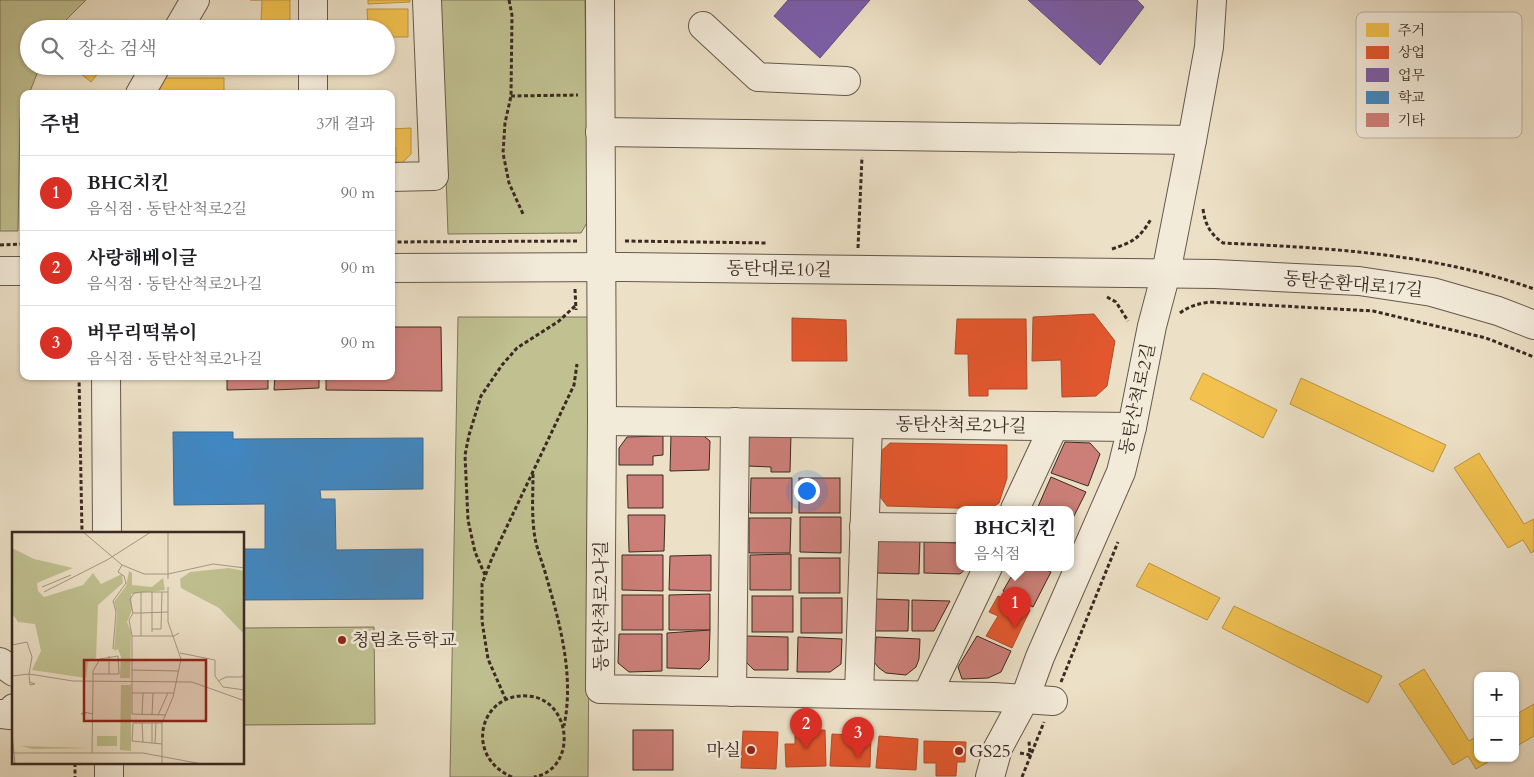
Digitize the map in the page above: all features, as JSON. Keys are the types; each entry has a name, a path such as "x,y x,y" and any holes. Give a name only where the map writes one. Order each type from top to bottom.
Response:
{"street":[{"path":"183,20 195,0"},
{"path":"313,0 313,20"},
{"path":"395,177 434,176 427,0"},
{"name":"동탄산척로2나길","path":"600,0 600,132 592,283 602,421 600,689 1025,698 1053,701"},
{"name":"동탄산척로2길","path":"990,777 998,748 1025,698 1040,657 1120,472 1132,427 1152,326 1166,273 1192,140 1209,47 1212,0"},
{"path":"703,26 758,77 846,81"},
{"path":"142,90 151,75"},
{"path":"313,75 313,90"},
{"path":"600,132 1192,140"},
{"name":"동탄대로10길","path":"395,268 592,283 1166,273"},
{"path":"0,271 20,271"},
{"name":"동탄순환대로17길","path":"1166,273 1359,281 1432,292 1498,310 1534,325"},
{"path":"106,380 107,532"},
{"name":"동탄산척로2나길","path":"602,421 1132,427"},
{"path":"732,692 735,422"},
{"path":"858,694 868,424"},
{"name":"동탄산척로2나길","path":"1016,506 1054,426"},
{"path":"864,527 956,528"},
{"path":"927,696 986,571"},
{"path":"0,662 12,671"},
{"path":"0,714 10,715 12,712"},
{"path":"109,764 109,777"}],"path":[{"path":"509,0 512,15 511,96 505,123 503,153 509,183 523,214"},
{"path":"511,96 582,95"},
{"path":"858,245 863,136"},
{"path":"1103,248 1112,248 1139,237 1152,217"},
{"path":"1204,220 1215,238 1223,243 1380,253 1424,260 1485,274 1534,289"},
{"path":"395,242 575,241"},
{"path":"624,241 770,243"},
{"path":"0,245 20,244"},
{"path":"848,244 868,245"},
{"path":"485,576 475,552 468,520 465,455 469,434 481,396 502,365 517,348 558,321 576,306 592,283"},
{"path":"1209,302 1373,311 1486,338 1534,357"},
{"path":"576,306 576,316"},
{"path":"506,700 488,659 482,621 482,584 574,384 578,355"},
{"path":"79,380 82,532"},
{"path":"533,472 533,512 536,542 558,624 569,686 564,726"},
{"path":"512,777 501,772 492,764 485,753 482,741 483,728 487,716 495,706 517,696 530,696 541,699 559,715 564,726 566,738 563,751 553,766 537,777"},
{"path":"1022,777 1053,701"},
{"path":"75,764 75,777"}],"green space":[{"path":"0,0 86,0 66,20 20,20 20,75 36,75 31,90 20,90 18,231 0,231"},
{"path":"440,0 585,0 588,221 581,233 448,234"},
{"path":"458,317 588,317 590,519 588,777 450,777"},
{"path":"374,627 375,724 245,725 245,628"}],"building: 주거":[{"path":"262,0 290,0 290,20 261,20"},
{"path":"368,0 410,0 410,2 368,4"},
{"path":"367,9 408,9 408,37 395,37 395,20 368,20"},
{"path":"82,75 97,75 91,82"},
{"path":"164,78 224,78 224,90 155,90"},
{"path":"411,128 411,154 402,163 396,163 395,129"},
{"path":"1203,373 1277,410 1263,438 1190,399"},
{"path":"1301,378 1446,445 1433,472 1290,404"},
{"path":"1479,453 1524,524 1534,519 1534,551 1531,553 1523,540 1508,548 1454,468"},
{"path":"1149,563 1220,598 1207,620 1136,586"},
{"path":"1234,606 1382,676 1368,703 1222,628"},
{"path":"1424,669 1469,741 1474,738 1474,762 1488,762 1476,769 1468,756 1453,765 1399,684"},
{"path":"1534,704 1534,736 1519,745 1519,717 1519,713"}],"building: 상업":[{"path":"1094,314 1115,341 1107,386 1096,396 1062,397 1061,360 1032,361 1033,317"},
{"path":"792,318 846,320 847,361 792,361"},
{"path":"957,319 1026,319 1027,389 988,389 988,396 969,396 968,354 955,354"},
{"path":"890,443 1007,445 1007,478 999,503 994,506 956,506 956,508 887,506 878,494 880,452"},
{"path":"998,596 1030,610 1012,648 986,636 998,616 989,612"},
{"path":"795,730 825,730 826,766 786,767 785,744 795,744"},
{"path":"743,731 778,732 776,769 741,768"},
{"path":"832,734 871,736 870,767 830,766"},
{"path":"879,736 918,739 916,770 876,768"},
{"path":"924,741 966,742 965,762 957,762 956,776 936,776 936,763 924,763"}],"building: 업무":[{"path":"788,0 870,0 820,58 774,16"},
{"path":"1028,0 1137,0 1144,7 1100,65"}],"building: 학교":[{"path":"173,432 233,432 233,439 423,438 423,489 320,490 321,499 335,499 336,550 423,549 423,599 245,600 245,549 265,549 265,504 174,505"}],"building: 기타":[{"path":"395,327 441,327 442,391 326,390 326,380 395,380"},
{"path":"227,380 268,380 268,389 227,390"},
{"path":"275,380 319,380 319,388 274,390"},
{"path":"700,433 710,441 709,470 670,471 671,435"},
{"path":"755,434 791,434 790,472 771,472 771,467 748,466 748,439"},
{"path":"663,436 663,455 653,456 653,465 619,465 619,448 627,437"},
{"path":"1065,442 1090,443 1100,454 1088,486 1051,473"},
{"path":"627,475 663,475 663,508 628,508"},
{"path":"1051,477 1086,492 1074,516 1074,506 1038,506"},
{"path":"751,478 792,478 792,513 750,513"},
{"path":"799,478 840,478 840,513 799,513"},
{"path":"628,515 665,515 664,551 629,552"},
{"path":"800,517 841,517 841,553 800,552"},
{"path":"749,518 791,518 790,553 749,553"},
{"path":"877,539 920,540 919,574 877,573"},
{"path":"924,542 956,543 956,571 963,571 960,574 924,573"},
{"path":"791,554 791,590 750,590 750,555"},
{"path":"622,555 663,555 663,591 622,590"},
{"path":"711,555 711,591 669,590 670,556"},
{"path":"799,558 840,558 840,593 799,593"},
{"path":"1019,571 1051,572 1033,607 1003,591 1011,577 1015,579"},
{"path":"710,594 710,630 669,630 669,595"},
{"path":"622,595 663,595 663,630 622,630"},
{"path":"752,596 793,596 793,632 752,632"},
{"path":"801,598 842,598 842,633 801,633"},
{"path":"875,599 909,600 908,631 875,631"},
{"path":"912,600 950,601 934,631 912,631"},
{"path":"710,630 709,660 700,669 667,668 667,633"},
{"path":"619,634 662,634 662,671 629,672 618,663"},
{"path":"746,636 788,637 788,670 754,670 744,660"},
{"path":"977,636 1011,651 1001,672 988,678 962,679 958,667"},
{"path":"798,637 842,639 841,664 830,672 797,672"},
{"path":"876,637 920,639 919,659 916,667 906,675 886,673 879,668 874,662"},
{"path":"633,730 673,730 673,770 633,770"}],"place":[{"name":"BHC치킨","path":"1015,628"},
{"name":"청림초등학교","path":"342,640"},
{"name":"사랑해베이글","path":"806,749"},
{"name":"마실","path":"751,750"},
{"name":"GS25","path":"959,751"},
{"name":"버무리떡볶이","path":"858,758"}]}
